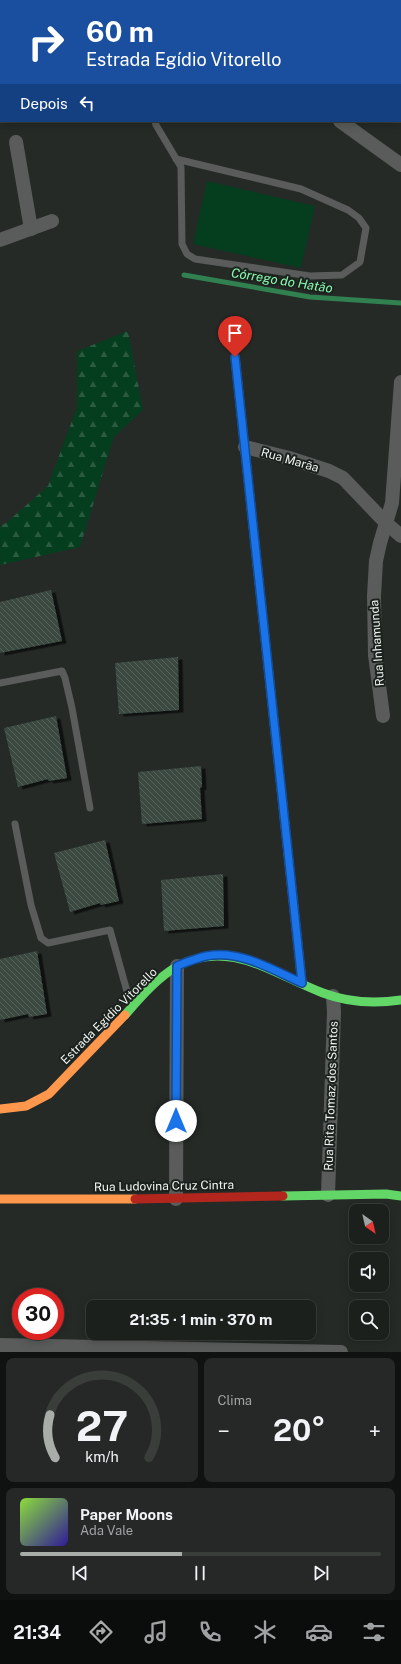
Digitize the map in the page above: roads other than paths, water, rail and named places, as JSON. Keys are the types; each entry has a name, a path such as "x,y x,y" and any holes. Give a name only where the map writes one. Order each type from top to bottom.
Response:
{"street":[{"path":"341,122 401,165"},
{"path":"16,142 31,229"},
{"path":"0,240 52,221"},
{"name":"Rua Marãa","path":"235,357 245,447 289,458 329,471 342,478 386,523 401,536"},
{"name":"Rua Inhamunda","path":"383,716 375,655 374,596 376,561 392,503 394,490 401,382"},
{"path":"245,447 302,983"},
{"name":"Estrada Egídio Vitorello","path":"0,1109 23,1107 35,1103 49,1094 153,986 177,966 196,958 213,955 225,955 251,961 333,996 380,1003 401,1000"},
{"path":"176,1199 177,966"},
{"name":"Rua Rita Tomaz dos Santos","path":"328,1195 334,1012 333,996"},
{"name":"Rua Ludovina Cruz Cintra","path":"0,1199 176,1199 328,1195 401,1196"},
{"path":"0,1345 340,1352"}],"lane":[{"path":"155,122 176,159 181,167 182,244 187,254 195,259 310,276 342,275 360,262 366,228 359,218 348,210 301,189 176,159"},
{"path":"0,684 62,671 72,708 90,808"},
{"path":"14,824 31,905 41,938 48,943 110,930 132,1008"}],"waterway":[{"name":"Córrego do Hatão","path":"184,275 310,297 401,303"}]}
